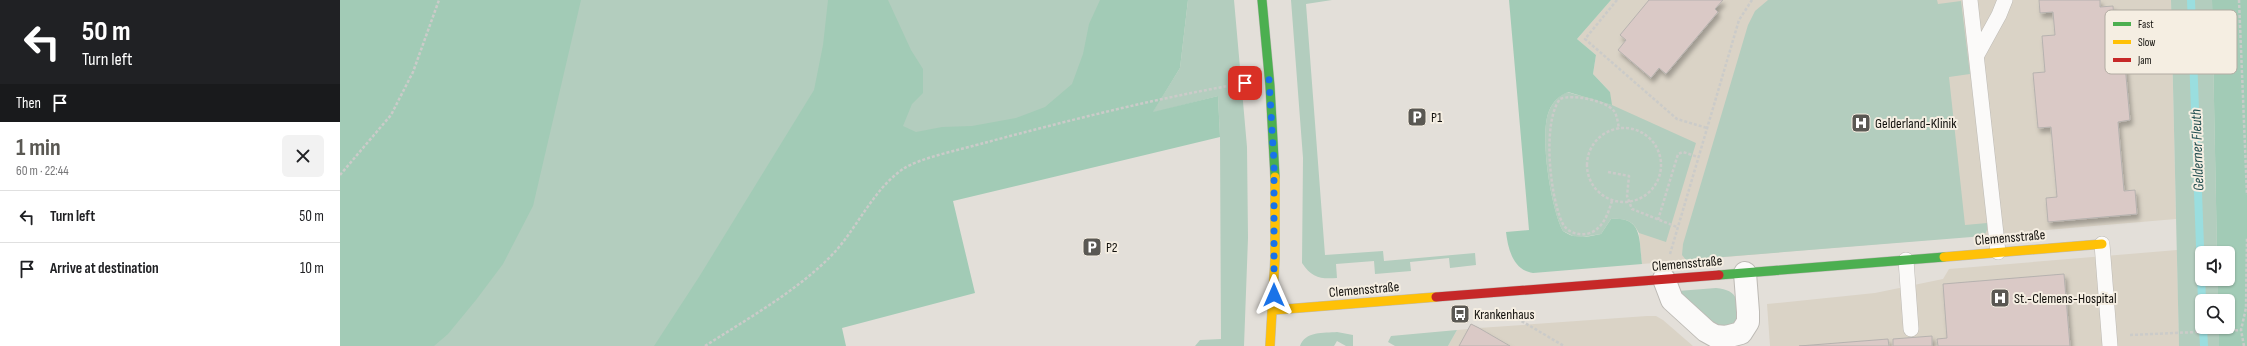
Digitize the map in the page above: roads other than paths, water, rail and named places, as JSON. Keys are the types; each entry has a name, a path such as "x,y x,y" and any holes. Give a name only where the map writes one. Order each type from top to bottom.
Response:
{"street":[{"path":"1262,0 1274,163 1274,310 1270,346"},
{"name":"Clemensstraße","path":"1274,310 2102,244"},
{"path":"1664,280 1672,300 1706,331 1715,336 1726,337 1741,333 1748,322 1745,273"}],"lane":[{"path":"1970,0 1998,252"},
{"path":"1977,55 1999,15 2005,0"},
{"path":"2102,244 2110,341"},
{"path":"1906,260 1911,328"}],"waterway":[{"name":"Gelderner Fleuth","path":"2191,0 2191,10"},
{"name":"Gelderner Fleuth","path":"2194,74 2202,294"},
{"name":"Gelderner Fleuth","path":"2203,334 2204,346"}],"place":[{"name":"P1","path":"1417,117"},
{"name":"Gelderland-Klinik","path":"1861,123"},
{"name":"P2","path":"1092,247"},
{"name":"St.-Clemens-Hospital","path":"2000,298"},
{"name":"Krankenhaus","path":"1460,314"}]}
